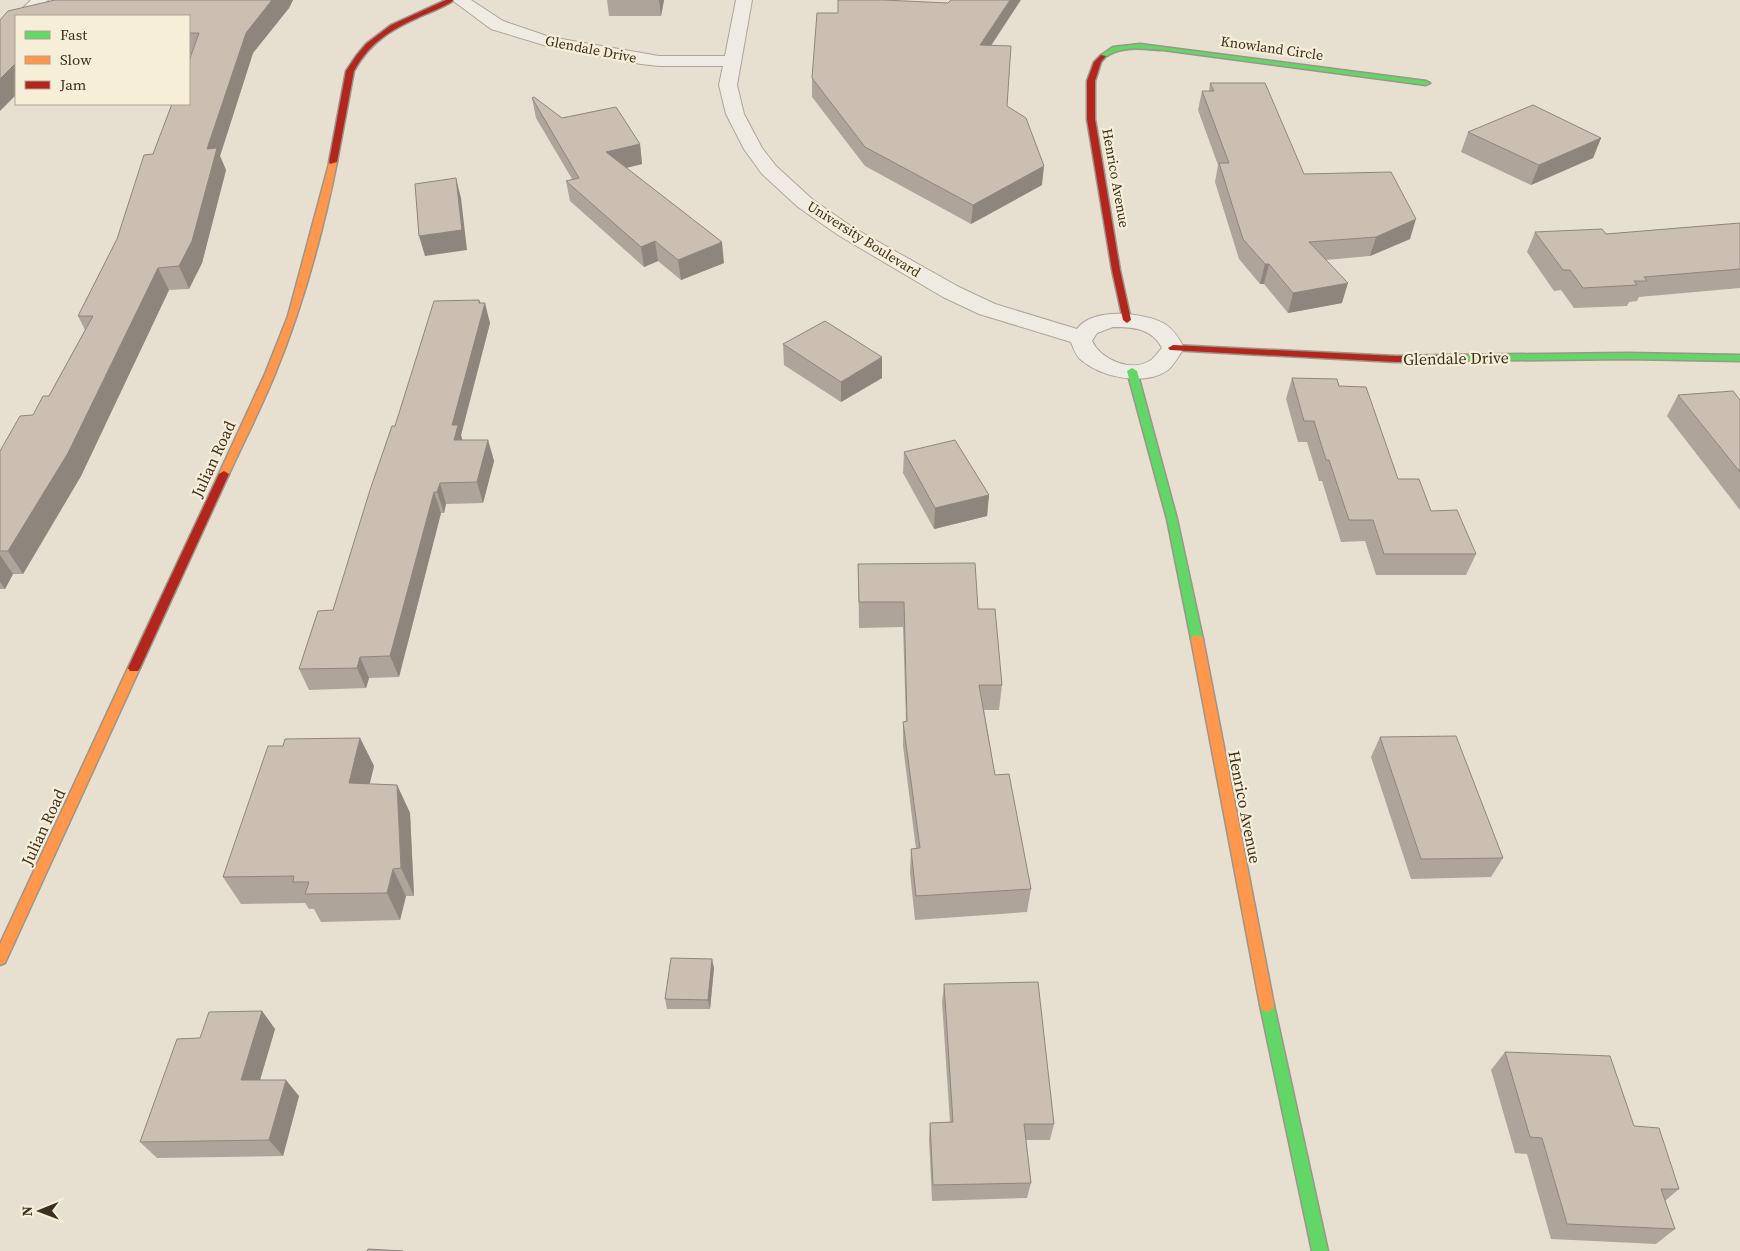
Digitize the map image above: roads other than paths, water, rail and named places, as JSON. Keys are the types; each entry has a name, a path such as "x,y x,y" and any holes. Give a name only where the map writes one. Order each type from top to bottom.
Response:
{"street":[{"path":"24,15 40,0"},
{"name":"Julian Road","path":"0,959 270,374 292,316 327,192 350,70 354,60 362,49 384,32 414,15 451,0"},
{"name":"Glendale Drive","path":"460,0 497,25 546,41 659,61 731,61"},
{"name":"University Boulevard","path":"744,0 728,85 735,114 753,149 769,170 805,203 845,230 950,292 987,308 1082,338"},
{"name":"Knowland Circle","path":"1115,49 1132,47 1163,48 1426,83"},
{"name":"Henrico Avenue","path":"1115,49 1108,52 1098,62 1091,81 1091,119 1116,270 1127,320"},
{"path":"1110,320 1127,320 1149,324 1161,331 1170,340 1173,348 1169,357 1161,366 1146,371 1108,368 1095,362 1083,350 1082,338 1088,328 1110,320"},
{"name":"Glendale Drive","path":"1173,348 1396,359 1627,356 1740,358"},
{"name":"Henrico Avenue","path":"1132,371 1172,519 1190,602 1255,948 1320,1251"}]}
